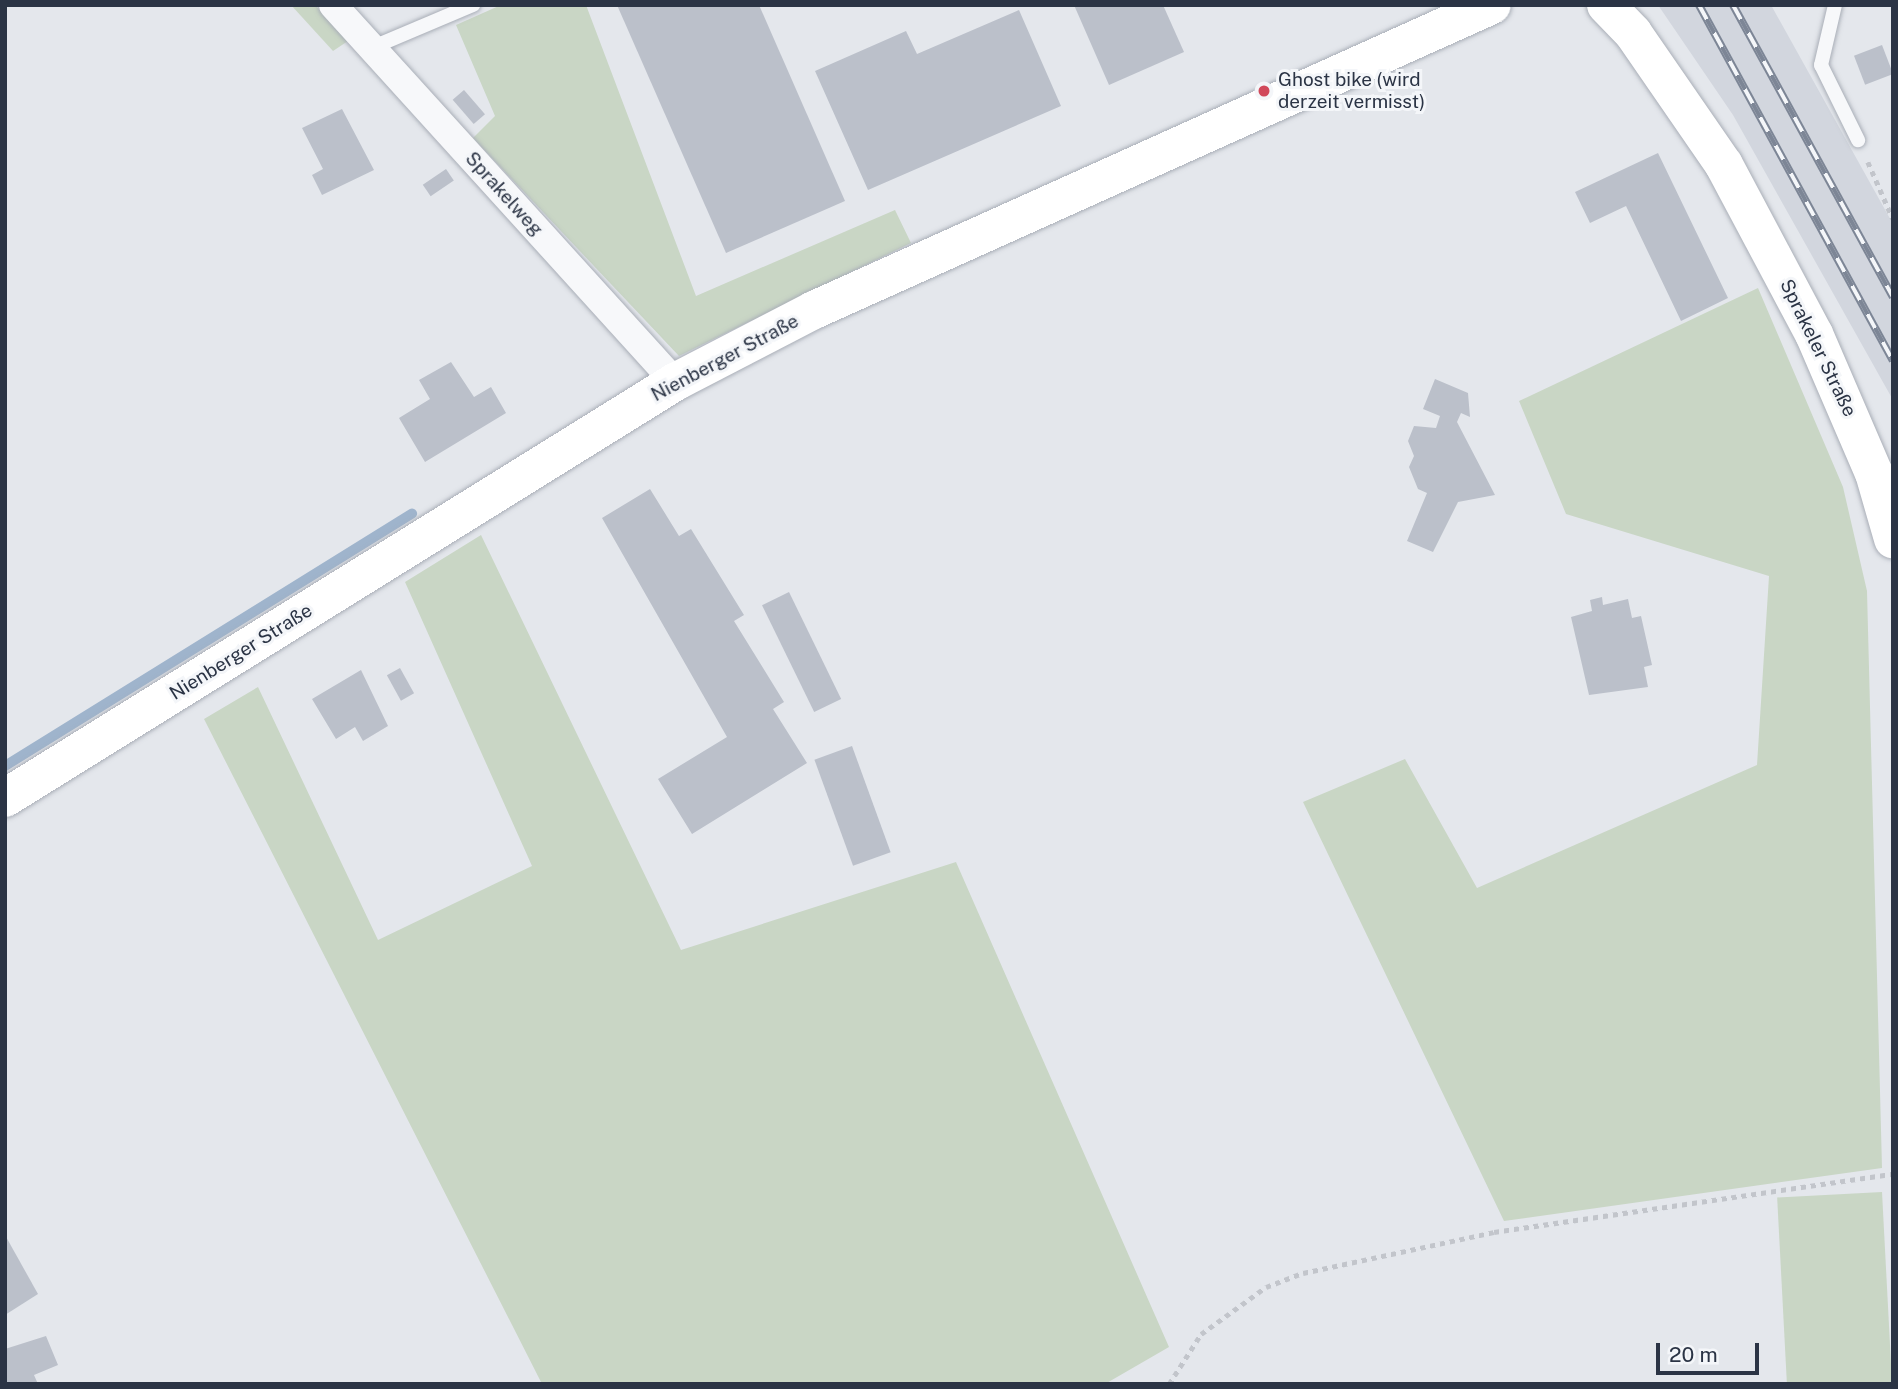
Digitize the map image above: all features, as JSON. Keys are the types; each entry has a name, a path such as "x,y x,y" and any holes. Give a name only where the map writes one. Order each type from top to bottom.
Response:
{"street":[{"name":"Sprakelweg","path":"333,5 675,382"},
{"name":"Nienberger Straße","path":"5,798 675,382 814,310 1492,5"},
{"name":"Sprakeler Straße","path":"1606,5 1633,33 1724,164 1820,346 1874,472 1893,539"}],"lane":[{"path":"371,48 473,5"},
{"path":"1835,5 1821,65 1858,140"}],"path":[{"path":"1858,140 1893,219"},
{"path":"1169,1384 1201,1334 1240,1303 1326,1266 1494,1232 1893,1174"}],"shaded area":[{"path":"1658,5 1771,5 1893,224 1893,400 1733,115"}],"green space":[{"path":"291,5 315,5 348,41 333,51"},
{"path":"501,5 586,5 696,296 895,210 911,243 679,356 473,138 495,116 456,25"},
{"path":"1758,288 1843,487 1867,591 1882,1168 1504,1221 1303,802 1405,759 1477,888 1757,765 1769,576 1566,514 1519,401"},
{"path":"481,535 681,950 956,862 1169,1347 1105,1384 542,1384 204,719 258,687 378,940 532,866 405,582"},
{"path":"1882,1192 1892,1384 1787,1384 1777,1197"}],"building":[{"path":"617,5 759,5 845,201 726,253"},
{"path":"1074,5 1163,5 1184,52 1109,85"},
{"path":"1019,10 1061,106 868,190 815,71 906,31 917,54"},
{"path":"1882,45 1893,74 1865,85 1854,56"},
{"path":"464,90 485,114 474,124 453,100"},
{"path":"342,109 374,170 322,195 312,175 323,169 302,128"},
{"path":"1658,153 1728,298 1681,321 1626,206 1590,223 1575,192"},
{"path":"446,169 454,181 431,196 423,185"},
{"path":"451,362 474,397 491,387 506,413 425,462 399,418 430,399 419,380"},
{"path":"1435,379 1468,393 1470,417 1461,413 1457,422 1495,495 1458,502 1433,552 1407,541 1427,493 1418,489 1409,467 1414,456 1408,441 1414,426 1436,428 1440,416 1423,409"},
{"path":"650,489 679,536 691,529 744,615 734,621 784,702 773,709 807,763 692,834 658,779 727,737 602,518"},
{"path":"789,592 841,699 814,712 762,605"},
{"path":"1602,597 1603,605 1628,599 1632,618 1641,616 1652,665 1644,667 1648,687 1589,695 1571,617 1592,611 1590,600"},
{"path":"400,668 414,693 401,701 387,675"},
{"path":"361,670 388,726 363,741 355,727 336,739 312,699"},
{"path":"852,746 891,852 853,866 814,760"},
{"path":"5,1235 38,1294 5,1315"},
{"path":"46,1336 58,1365 34,1375 38,1384 5,1384 5,1349"}],"waterway":[{"path":"5,766 412,514"}],"railway":[{"path":"1699,5 1893,361"},
{"path":"1733,5 1893,297"}],"place":[{"name":"Ghost bike (wird derzeit vermisst)","path":"1264,91"}]}
